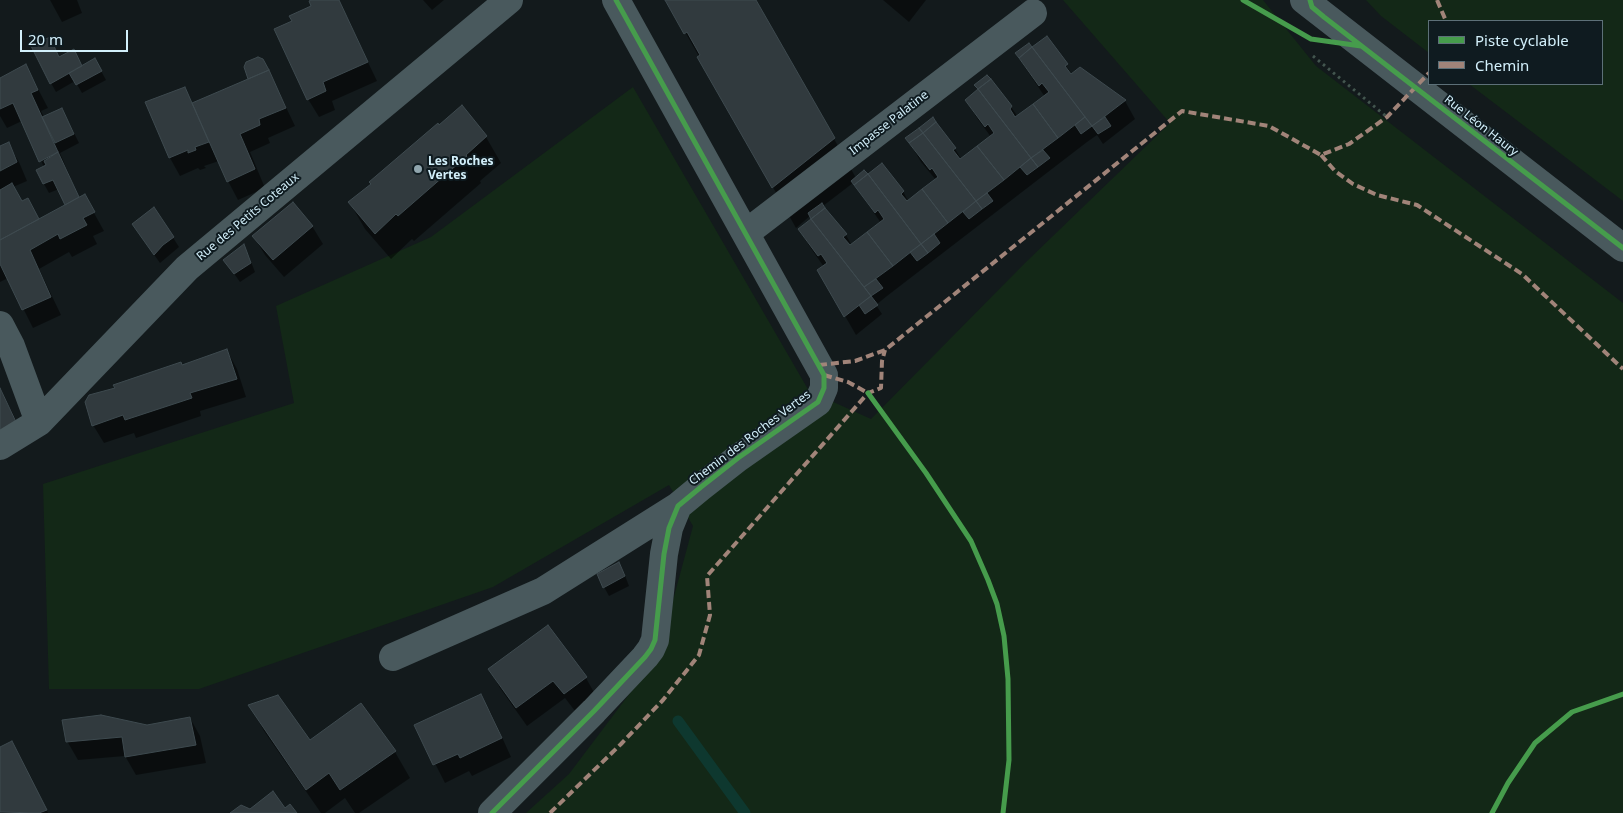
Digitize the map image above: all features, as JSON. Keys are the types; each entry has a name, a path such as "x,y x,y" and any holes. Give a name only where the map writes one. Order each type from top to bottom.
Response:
{"street":[{"name":"Rue des Petits Coteaux","path":"0,446 39,422 187,268 508,0"},
{"name":"Chemin des Roches Vertes","path":"393,657 543,591 678,506 738,458 818,402 824,388 824,375 616,0"},
{"name":"Rue Léon Haury","path":"1314,8 1623,248"},
{"name":"Impasse Palatine","path":"746,234 1033,13"},
{"path":"4,341 39,422"},
{"name":"Chemin des Roches Vertes","path":"492,813 600,705 645,658 651,649 655,640 664,554 669,528 678,506"}],"path":[{"path":"1313,56 1386,117"}],"green space":[{"path":"1063,0 1263,0 1316,66 1623,303 1623,813 526,813 569,774 658,656 693,526 669,485 493,587 199,689 49,689 43,484 294,403 276,306 431,237 633,87 809,391 871,419 1025,263 1170,123"},
{"path":"1366,0 1623,0 1623,201 1470,85 1603,85 1603,20 1428,20 1428,52 1381,16"}],"building":[{"path":"339,0 368,62 323,82 326,91 307,100 274,29 292,21 289,16 311,6 309,1"},
{"path":"665,0 756,0 835,138 772,188 697,57 700,55 687,32 684,34"},
{"path":"1047,36 1068,64 1065,66 1071,74 1080,67 1126,100 1092,126 1032,47"},
{"path":"50,37 59,57 74,49 82,66 50,84 31,46"},
{"path":"1029,43 1032,47 1019,58 1015,53"},
{"path":"1032,47 1085,117 1058,138 1033,104 1049,92 1042,83 1039,86 1019,58"},
{"path":"258,57 263,59 269,70 248,79 244,67 246,62"},
{"path":"95,58 102,71 76,85 69,73"},
{"path":"26,64 38,90 31,93 58,152 39,162 13,103 0,109 0,78"},
{"path":"269,70 286,108 259,119 260,125 240,134 255,169 227,182 192,103"},
{"path":"987,75 991,79 978,89 974,85"},
{"path":"991,79 1012,106 1010,109 1015,117 1033,104 1058,138 1031,158 978,89"},
{"path":"185,87 209,142 195,147 196,150 188,153 188,150 169,158 145,102"},
{"path":"978,89 1031,158 1004,180 977,146 994,133 988,124 985,127 965,100"},
{"name":"Les Roches Vertes","path":"462,105 487,136 467,156 398,216 396,214 375,234 348,202 371,184 369,182 438,123 439,125"},
{"path":"62,108 74,134 55,143 42,117"},
{"path":"933,117 936,122 923,133 919,128"},
{"path":"1085,117 1092,126 1081,134 1075,125"},
{"path":"1105,117 1111,126 1098,134 1092,126"},
{"path":"936,122 956,148 953,150 960,159 977,146 1004,180 976,201 923,133"},
{"path":"919,128 923,133 909,143 905,138"},
{"path":"923,133 976,201 948,223 922,189 938,177 932,168 930,170 909,143"},
{"path":"9,142 17,162 0,171 0,146"},
{"path":"1043,150 1050,158 1038,167 1031,158"},
{"path":"58,152 79,197 65,205 53,180 43,184 36,170 46,165 44,161"},
{"path":"1031,158 1038,167 1027,175 1020,167"},
{"path":"882,163 904,191 901,194 907,201 922,189 948,223 921,244 868,174"},
{"path":"864,170 868,174 854,185 851,181"},
{"path":"868,174 921,244 893,266 867,232 884,219 878,210 875,213 854,185"},
{"path":"12,183 22,201 28,198 39,219 0,240 0,190"},
{"path":"987,193 993,201 982,209 976,201"},
{"path":"85,194 95,212 83,218 87,225 60,239 58,234 30,250 51,297 22,310 0,264 0,240"},
{"path":"976,201 982,209 969,219 963,212"},
{"path":"293,202 313,226 273,260 252,236"},
{"path":"822,203 825,208 811,219 808,213"},
{"path":"154,207 174,237 154,255 132,224"},
{"path":"825,208 847,234 843,237 850,245 867,232 893,266 864,287 811,219"},
{"path":"811,219 871,296 844,317 817,270 827,263 821,254 818,256 798,229"},
{"path":"934,234 940,243 928,253 921,244"},
{"path":"244,244 251,263 234,274 223,260"},
{"path":"921,244 928,253 917,261 910,252"},
{"path":"876,279 883,288 871,296 864,287"},
{"path":"871,296 878,305 865,314 859,305"},
{"path":"227,349 237,379 190,393 192,398 125,420 123,415 92,426 85,402 89,395 115,388 113,385 181,362 182,365"},
{"path":"0,388 17,424 0,434"},
{"path":"619,562 625,576 603,588 597,574"},
{"path":"548,625 587,677 564,694 553,681 516,708 488,669"},
{"path":"481,694 502,738 460,758 458,754 433,765 414,725"},
{"path":"278,695 310,740 361,703 396,751 340,790 329,773 306,790 248,705"},
{"path":"101,715 147,725 190,717 196,745 125,757 122,737 66,742 62,720"},
{"path":"12,741 47,810 39,813 0,812 0,747"},
{"path":"273,791 285,808 290,804 297,813 230,813 241,805 250,809"}],"waterway":[{"path":"678,721 745,813"}],"marked path":[{"path":"1437,0 1446,20"},
{"path":"819,365 855,361 885,350 1182,111 1269,126 1321,155 1349,144 1387,117 1428,74"},
{"path":"1321,155 1335,171 1353,184 1377,195 1417,205 1522,274 1623,369"},
{"path":"550,813 663,700 699,655 710,615 707,576 868,393 881,388 882,361 885,350"},
{"path":"824,375 848,382 870,396"}],"cycle path":[{"path":"492,813 594,711 651,649 655,640 664,554 669,528 678,506 738,458 818,402 824,388 824,375 616,0"},
{"path":"1243,0 1311,39 1361,46"},
{"path":"1310,0 1312,7 1324,17 1623,248"},
{"path":"868,393 926,473 971,541 997,604 1004,636 1008,679 1009,760 1003,813"},
{"path":"1492,813 1508,783 1535,743 1572,712 1623,694"}],"place":[{"name":"Les Roches Vertes","path":"418,169"}]}
